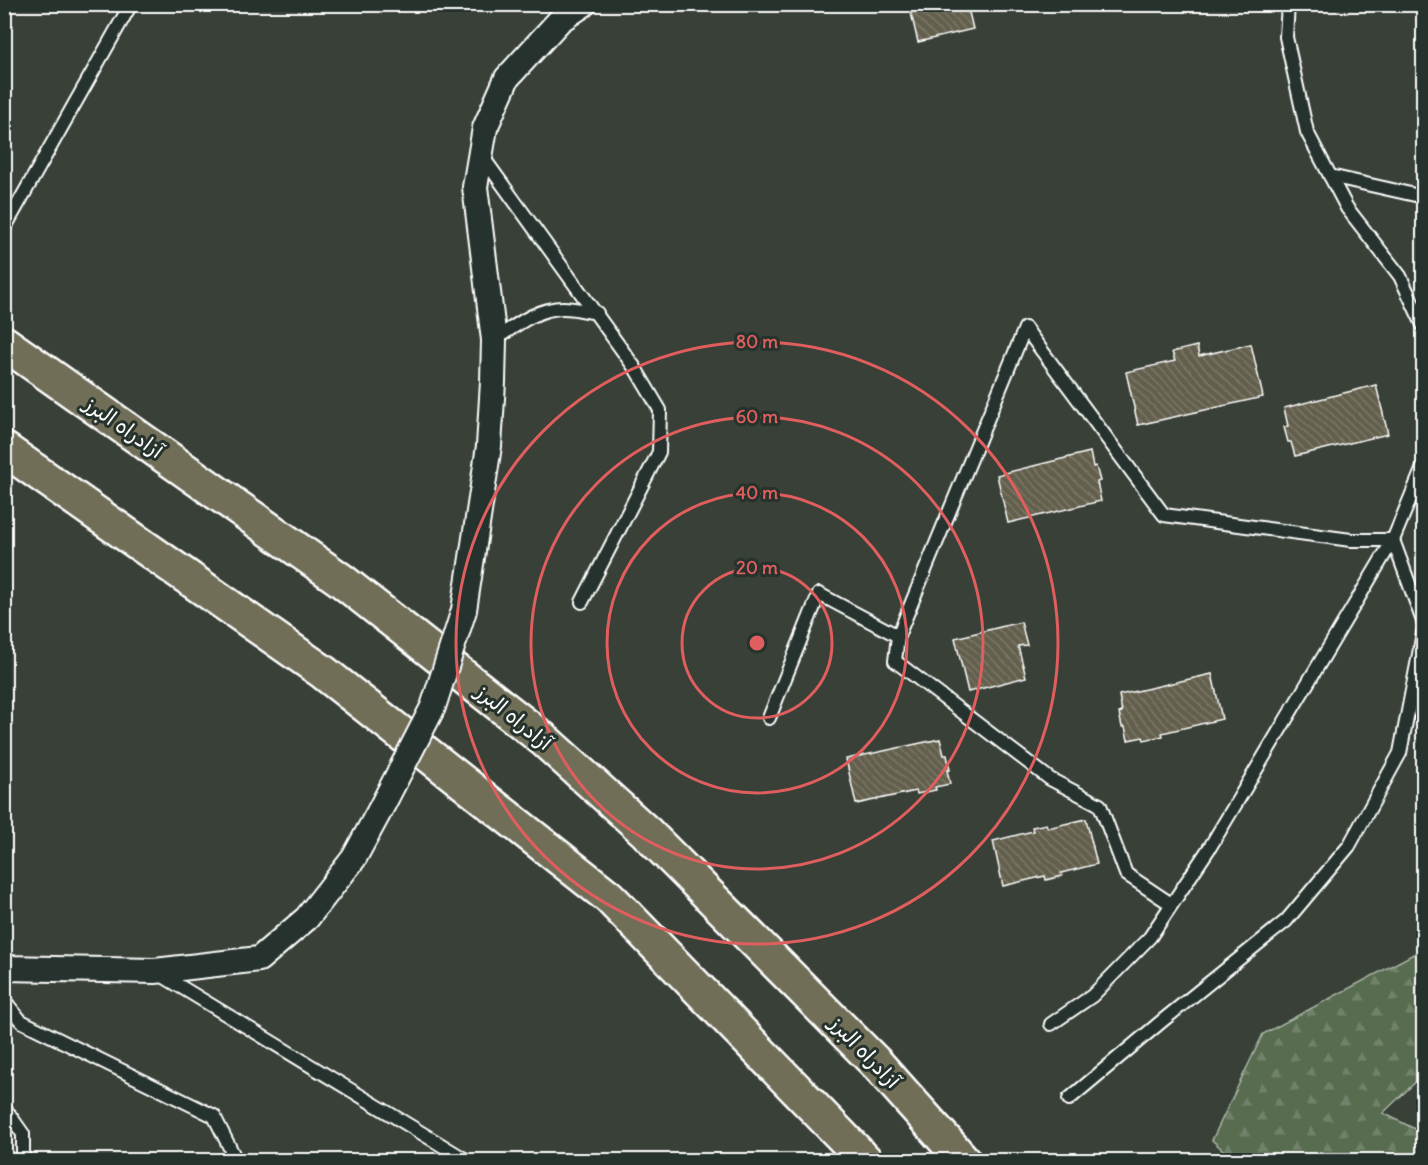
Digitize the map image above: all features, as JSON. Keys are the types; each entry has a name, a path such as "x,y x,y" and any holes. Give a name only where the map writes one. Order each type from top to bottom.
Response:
{"highway":[{"name":"آزادراه البرز","path":"4,343 341,580 543,739 646,832 862,1048 963,1161"},
{"path":"4,449 323,672 609,897 865,1161"}],"street":[{"path":"4,968 155,971 260,959 308,918 354,858 433,707 464,610 489,446 493,382 494,340 475,187 485,128 507,78 560,20 584,4"}],"lane":[{"path":"4,229 131,4"},
{"path":"1288,4 1286,37 1307,132 1347,208 1400,276 1424,327"},
{"path":"480,153 597,313 635,368 660,410 659,452 582,602"},
{"path":"1330,176 1424,197"},
{"path":"494,340 522,321 542,312 564,308 597,313"},
{"path":"1172,904 1126,874 1100,805 1050,779 895,661 898,636 1025,328 1164,514 1351,540 1393,540"},
{"path":"1052,1024 1092,996 1150,937 1210,847 1393,540 1424,465"},
{"path":"1069,1100 1286,921 1349,846 1400,753 1424,626 1393,540"},
{"path":"769,718 819,594 898,636"},
{"path":"155,971 466,1161"},
{"path":"4,1000 21,1021 214,1116 236,1161"},
{"path":"4,1107 23,1134 23,1161"}],"green space":[{"path":"1423,949 1423,1075 1383,1113 1423,1133 1423,1160 1234,1160 1212,1140 1263,1034"}],"building":[{"path":"967,4 973,29 918,42 909,5"},
{"path":"1251,344 1263,397 1138,425 1126,372 1175,361 1172,352 1197,346 1199,356"},
{"path":"1376,385 1388,434 1295,456 1284,427 1288,426 1284,408"},
{"path":"1090,452 1093,467 1096,466 1100,481 1097,482 1101,501 1008,523 997,475"},
{"path":"1021,622 1027,645 1018,646 1026,677 968,692 955,638"},
{"path":"1212,674 1222,719 1162,733 1163,736 1144,740 1143,737 1128,740 1119,713 1122,712 1119,695"},
{"path":"940,739 944,755 947,755 950,784 935,787 936,790 917,794 916,791 856,804 846,759"},
{"path":"1086,819 1097,864 1061,873 1062,876 1046,880 1045,876 1003,886 993,841 1033,831 1032,827 1046,824 1048,828"}]}
